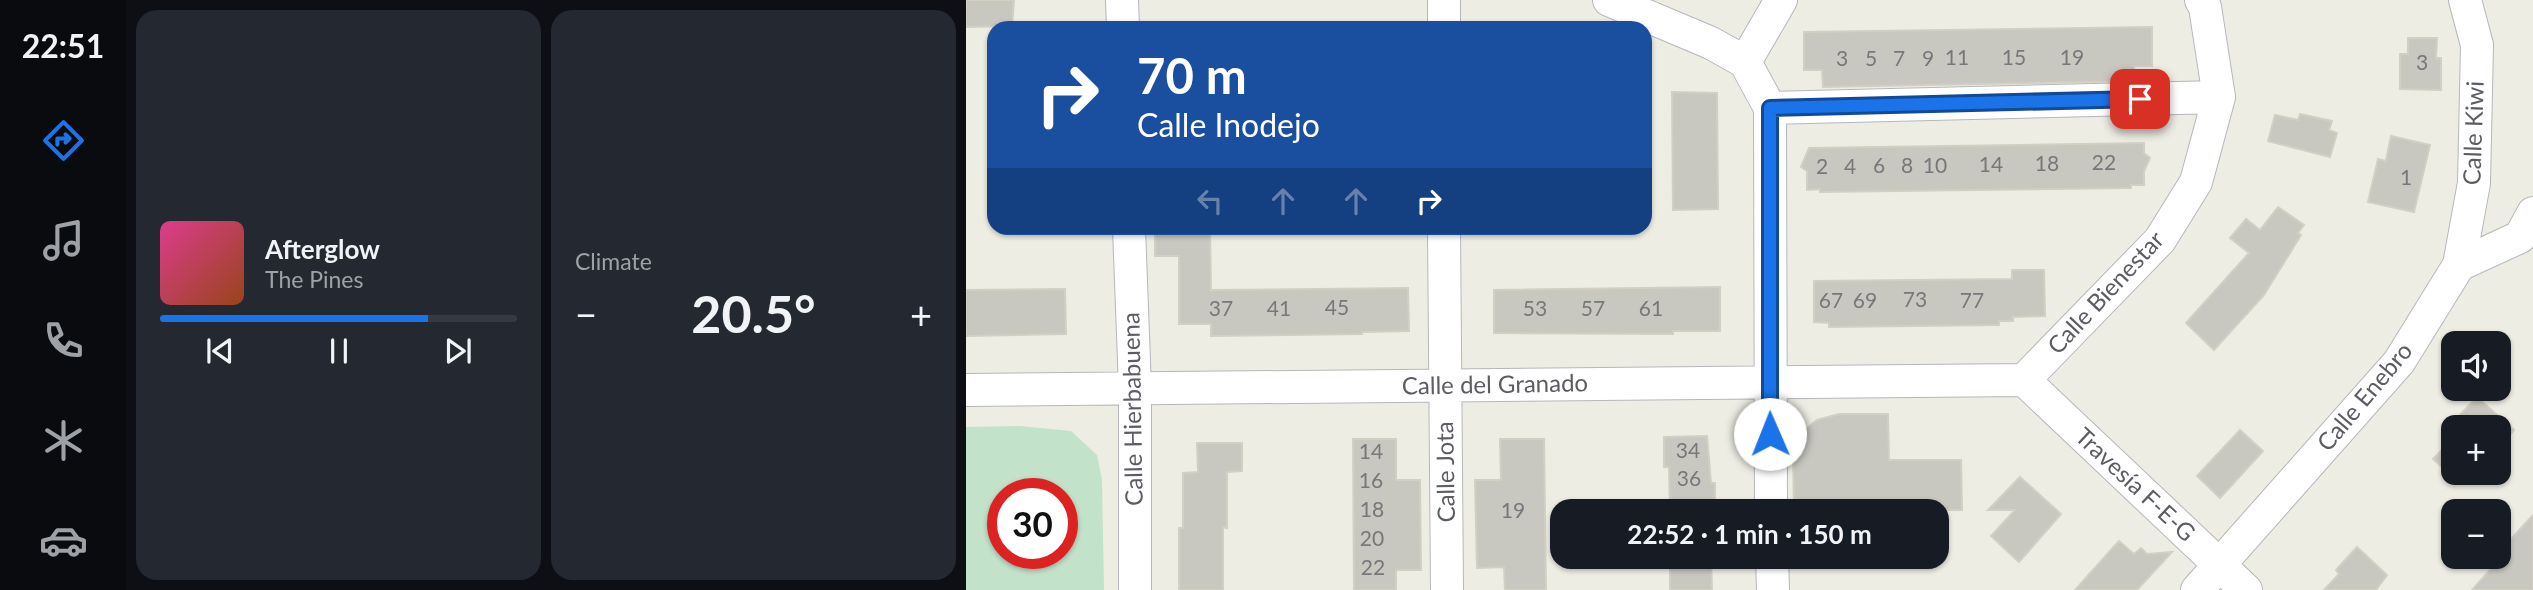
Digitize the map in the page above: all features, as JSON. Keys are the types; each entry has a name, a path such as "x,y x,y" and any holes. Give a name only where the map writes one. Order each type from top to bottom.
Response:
{"street":[{"path":"1122,0 1123,21"},
{"path":"1444,0 1444,21"},
{"path":"1609,0 1711,43 1745,62 1770,108 1771,499"},
{"path":"1745,62 1781,0"},
{"name":"Calle Bienestar","path":"2024,380 2160,240 2196,182 2219,97 2205,8 2201,0"},
{"name":"Calle Kiwi","path":"2459,265 2474,183 2477,45 2465,0"},
{"path":"1770,108 2219,97"},
{"path":"2459,265 2520,237 2533,214"},
{"name":"Calle Hierbabuena","path":"1129,235 1135,388 1135,590"},
{"name":"Calle Jota","path":"1444,235 1447,590"},
{"name":"Calle Enebro","path":"2197,590 2399,362 2459,265"},
{"name":"Calle del Granado","path":"966,390 2024,380"},
{"name":"Travesía F-E-G","path":"2024,380 2246,590"},
{"path":"1772,569 1773,590"}],"green space":[{"path":"1020,426 1071,431 1097,455 1102,480 1104,590 966,590 966,427"}],"building":[{"path":"966,0 1014,0 1012,21 987,21 987,27 966,27"},
{"path":"2152,27 2152,66 2134,66 2134,81 1823,87 1822,70 1804,70 1804,32"},
{"path":"2408,38 2437,38 2436,58 2441,58 2441,90 2400,89 2400,54 2408,54"},
{"path":"1672,92 1717,93 1718,209 1673,210"},
{"path":"2300,114 2332,121 2329,130 2337,133 2330,157 2268,141 2275,115 2298,120"},
{"path":"2391,136 2430,145 2414,212 2368,202 2378,159 2386,161"},
{"path":"2144,143 2144,153 2150,158 2144,171 2144,185 2131,185 2131,188 1820,192 1820,189 1807,190 1807,171 1801,167 1809,148"},
{"path":"2278,207 2304,225 2298,233 2301,235 2264,295 2214,350 2186,323 2249,253 2230,238 2246,219 2260,230"},
{"path":"1155,235 1210,235 1211,290 1408,288 1409,331 1211,336 1211,324 1179,324 1179,256 1155,256"},
{"path":"2012,270 2044,270 2045,316 2013,317 2013,321 1999,321 1999,325 1829,327 1829,323 1814,322 1814,281 2012,279"},
{"path":"1720,287 1720,331 1673,331 1673,334 1494,333 1494,290"},
{"path":"1065,289 1066,334 966,336 966,290"},
{"path":"2473,401 2481,401 2497,415 2460,415"},
{"path":"1839,414 1888,414 1889,460 1961,460 1962,510 1949,510 1949,499 1794,499 1793,454 1798,439 1817,420"},
{"path":"2240,430 2263,451 2220,498 2197,476"},
{"path":"1707,436 1715,499 1670,499 1669,467 1664,467 1664,437"},
{"path":"1353,439 1396,439 1396,480 1420,480 1421,570 1396,570 1396,590 1354,590"},
{"path":"1500,439 1544,439 1546,590 1505,590 1504,567 1477,568 1475,480 1501,480"},
{"path":"1197,443 1242,443 1242,471 1227,472 1227,528 1223,527 1223,590 1179,590 1179,528 1183,528 1183,473 1198,472"},
{"path":"2441,451 2441,466 2433,459"},
{"path":"2020,477 2061,514 2019,562 1991,536 2015,510 1988,510"},
{"path":"2533,515 2533,590 2472,590 2491,569 2511,569 2511,539"},
{"path":"2119,541 2134,554 2141,548 2147,554 2172,552 2137,590 2075,590"},
{"path":"2357,547 2387,575 2376,590 2324,590 2339,574 2336,570"},
{"path":"1670,569 1711,569 1712,590 1670,590"}],"route":[{"path":"1770,434 1770,108 2140,99"}]}
